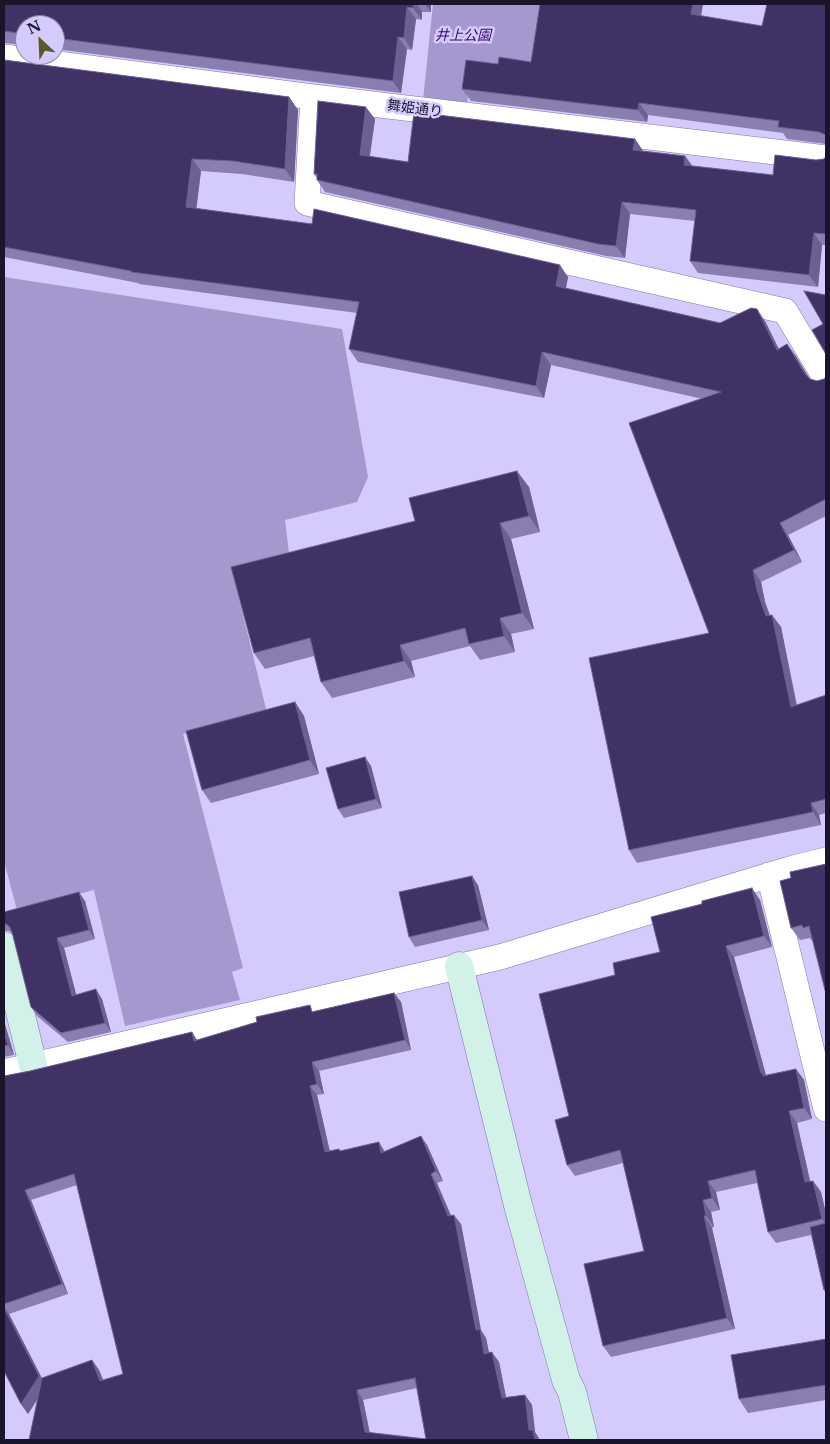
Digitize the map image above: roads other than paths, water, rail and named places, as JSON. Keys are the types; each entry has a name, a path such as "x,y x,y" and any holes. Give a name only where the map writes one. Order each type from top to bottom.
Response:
{"street":[{"name":"舞姫通り","path":"4,57 313,97 826,158"},
{"path":"313,97 307,203 785,311 826,379"},
{"path":"4,1072 500,957 769,875 826,860"},
{"path":"769,875 826,1109"},
{"path":"4,946 33,1065"},
{"path":"459,966 518,1205 584,1440"}],"park label":[{"name":"井上公園","path":"463,36"}]}
